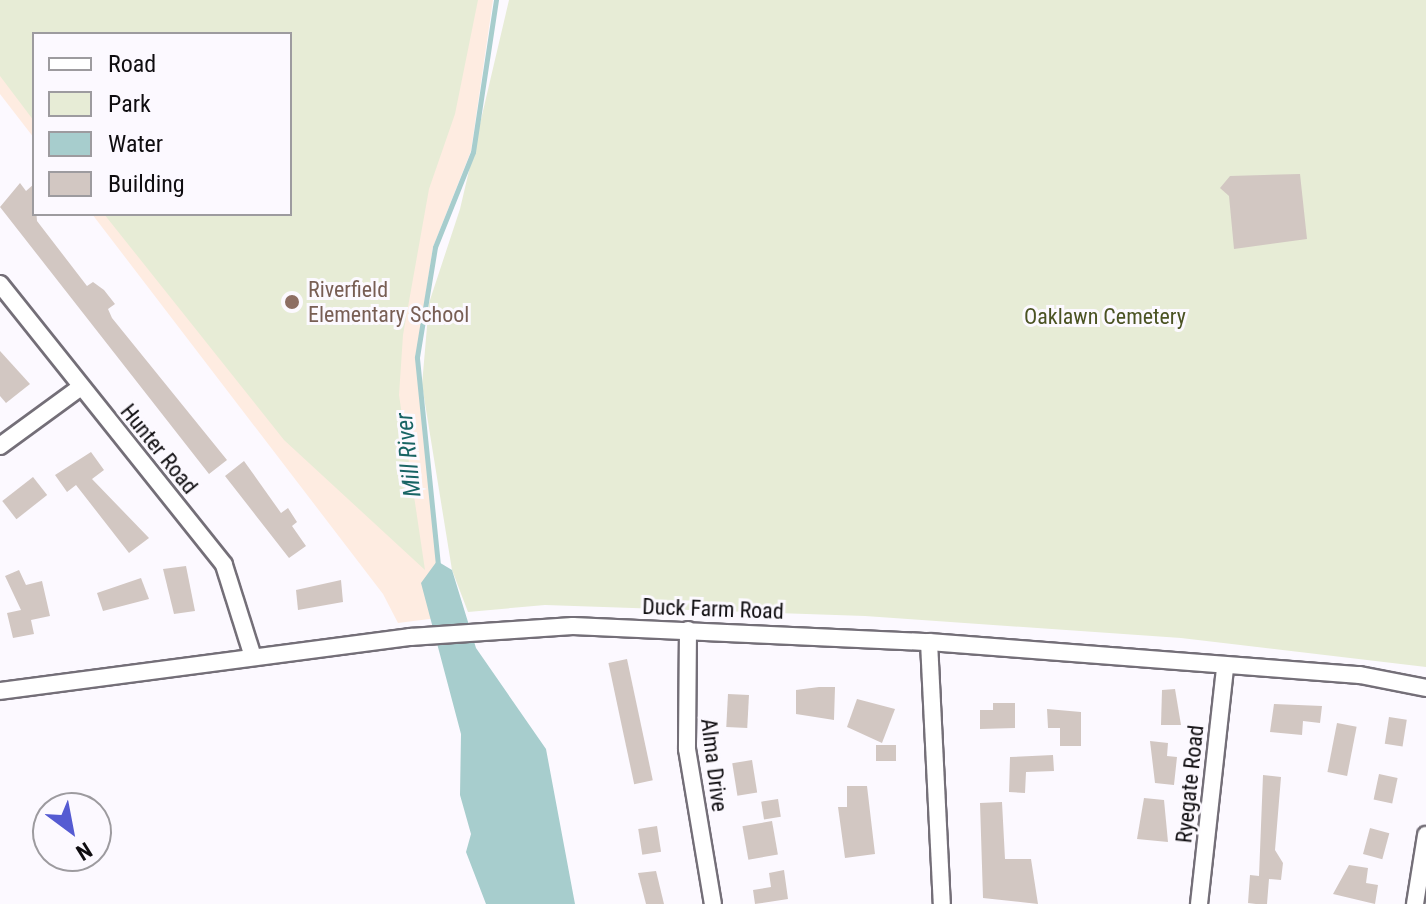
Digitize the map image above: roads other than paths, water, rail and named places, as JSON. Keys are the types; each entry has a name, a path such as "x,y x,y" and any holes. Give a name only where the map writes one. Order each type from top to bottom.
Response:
{"street":[{"name":"Hunter Road","path":"0,284 224,565 253,657"},
{"path":"0,446 81,387"},
{"name":"Duck Farm Road","path":"0,691 410,637 498,630 688,630 929,642 1225,669 1360,675 1426,688"},
{"name":"Alma Drive","path":"688,630 687,749 713,904"},
{"path":"929,642 942,904"},
{"name":"Ryegate Road","path":"1199,904 1225,669"},
{"path":"1415,904 1426,835"}],"water":[{"path":"437,561 452,570 476,648 546,749 575,904 486,904 466,852 471,834 460,795 461,734 421,583"}],"waterway":[{"name":"Mill River","path":"438,565 417,357 435,247 473,152 496,0"}],"place":[{"name":"Riverfield Elementary School","path":"292,302"}],"park label":[{"name":"Oaklawn Cemetery","path":"1105,317"}]}
